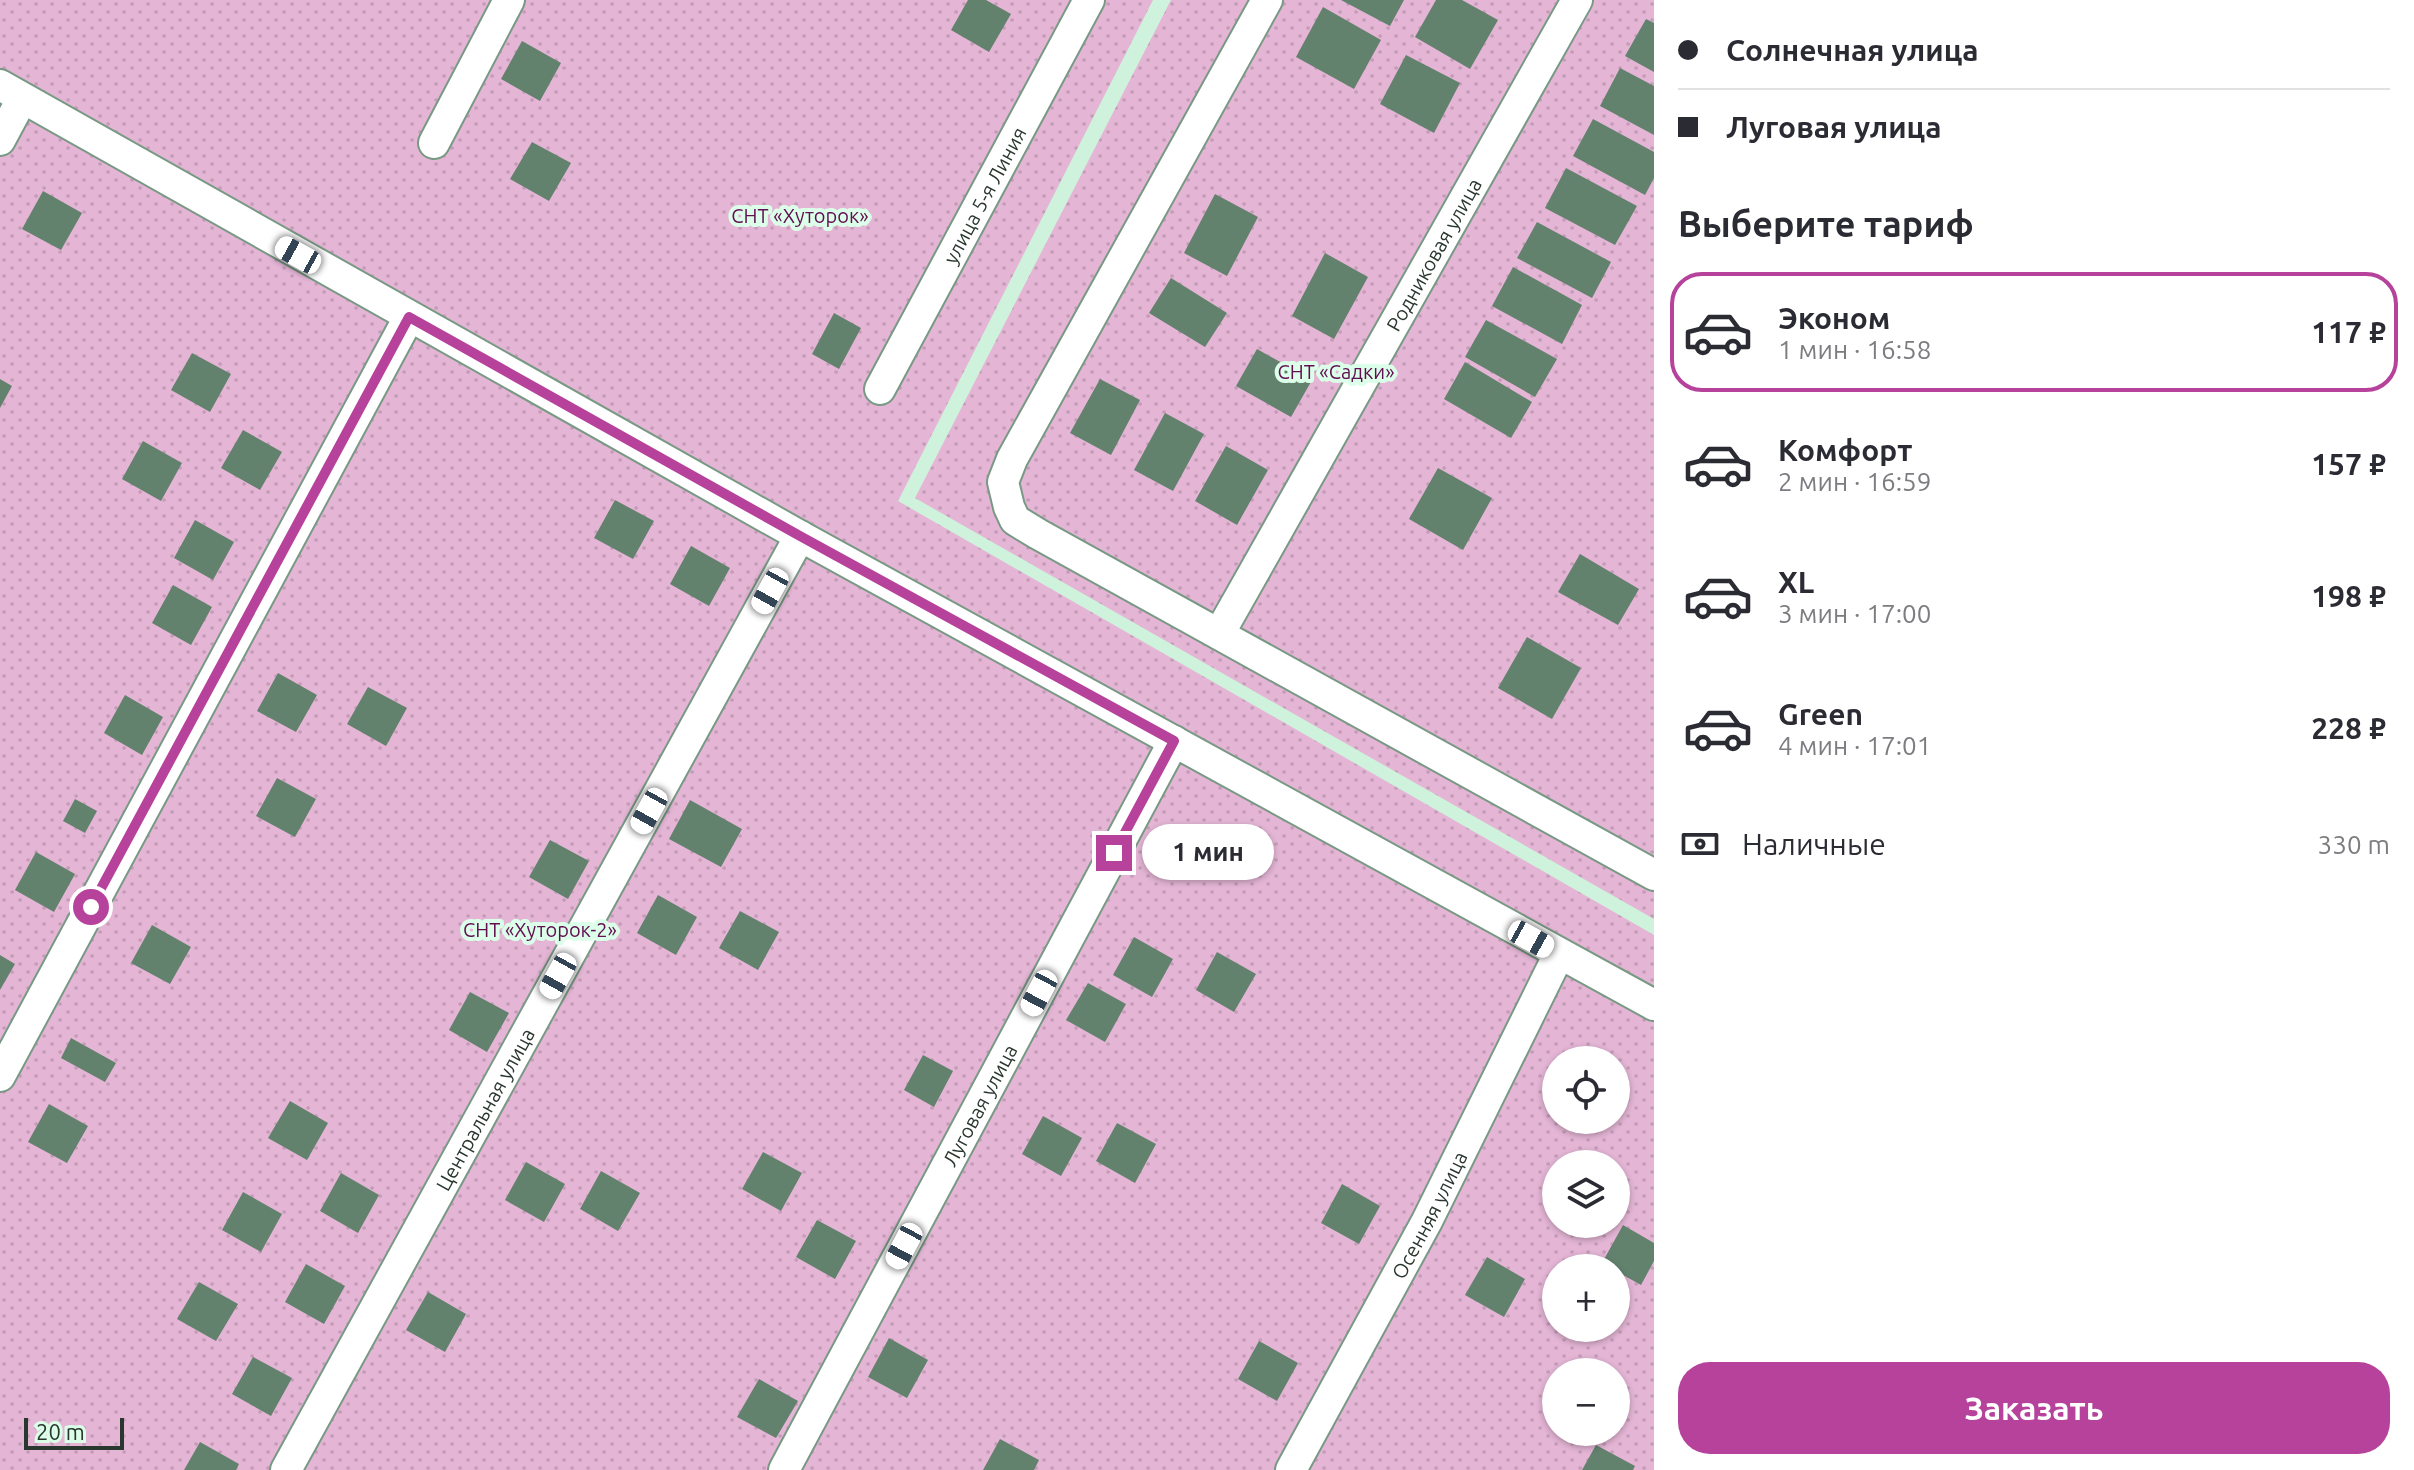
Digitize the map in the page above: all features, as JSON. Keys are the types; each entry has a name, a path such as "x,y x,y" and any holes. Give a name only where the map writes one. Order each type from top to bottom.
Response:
{"street":[{"path":"434,143 509,0"},
{"name":"улица 5-я Линия","path":"880,389 1089,0"},
{"path":"1267,0 1020,445 1003,482 1009,507 1015,520 1654,875"},
{"name":"Родниковая улица","path":"1219,634 1577,0"},
{"path":"0,140 11,92 800,536 1654,1005"},
{"path":"0,1076 409,317"},
{"name":"Центральная улица","path":"286,1470 800,536"},
{"name":"Луговая улица","path":"784,1470 1174,741"},
{"name":"Осенняя улица","path":"1291,1470 1427,1221 1559,954"}],"green space":[{"name":"СНТ «Хуторок-2»","path":"0,0 1153,0 898,501 1654,935 1654,1470 0,1470"},
{"name":"СНТ «Садки»","path":"1171,0 1654,0 1654,919 915,498"}],"building":[{"path":"968,0 986,0 1011,14 989,52 951,30"},
{"path":"1341,0 1404,0 1390,26"},
{"path":"1436,0 1462,0 1498,20 1470,69 1415,37"},
{"path":"1323,7 1381,40 1354,89 1296,57"},
{"path":"1646,19 1654,23 1654,72 1625,56"},
{"path":"522,41 561,63 540,101 501,79"},
{"path":"1406,55 1460,83 1434,133 1380,104"},
{"path":"1620,68 1654,86 1654,135 1600,106"},
{"path":"1593,119 1654,152 1654,178 1645,195 1573,156"},
{"path":"532,142 571,163 549,201 510,179"},
{"path":"1566,168 1637,206 1615,245 1545,208"},
{"path":"43,191 82,213 61,250 22,229"},
{"path":"1215,194 1258,217 1227,276 1184,253"},
{"path":"1537,222 1611,262 1592,298 1517,258"},
{"path":"1325,253 1368,277 1334,339 1292,316"},
{"path":"1513,267 1582,305 1562,344 1492,306"},
{"path":"1171,278 1227,313 1205,347 1149,313"},
{"path":"834,313 861,328 839,369 812,354"},
{"path":"1486,320 1557,359 1535,397 1465,357"},
{"path":"1257,349 1312,380 1291,417 1236,386"},
{"path":"192,353 231,374 210,412 171,390"},
{"path":"1465,362 1532,402 1511,438 1444,399"},
{"path":"0,379 12,386 0,408"},
{"path":"1100,379 1140,400 1111,455 1070,433"},
{"path":"1165,413 1204,434 1173,491 1134,470"},
{"path":"243,430 282,452 260,490 221,468"},
{"path":"143,441 182,463 161,501 122,479"},
{"path":"1226,446 1268,470 1237,525 1195,501"},
{"path":"1438,468 1492,498 1463,550 1409,519"},
{"path":"615,500 654,521 633,559 594,538"},
{"path":"195,520 234,542 213,580 174,558"},
{"path":"691,546 730,568 709,606 670,584"},
{"path":"1580,554 1639,589 1618,625 1558,592"},
{"path":"173,585 212,607 191,645 152,623"},
{"path":"1527,637 1581,668 1552,719 1498,688"},
{"path":"278,673 317,695 296,732 257,711"},
{"path":"368,687 407,708 386,746 347,724"},
{"path":"125,695 163,717 142,755 104,733"},
{"path":"277,778 316,799 295,837 256,816"},
{"path":"75,799 97,811 85,833 63,821"},
{"path":"690,800 742,829 721,867 669,839"},
{"path":"550,840 589,861 568,899 529,877"},
{"path":"36,852 75,874 54,912 15,890"},
{"path":"658,895 697,917 676,955 637,933"},
{"path":"740,911 779,932 758,970 719,948"},
{"path":"152,925 191,947 170,984 131,963"},
{"path":"1134,937 1173,959 1152,997 1113,975"},
{"path":"1217,952 1256,974 1234,1012 1196,990"},
{"path":"0,955 15,964 0,990"},
{"path":"1088,983 1126,1004 1105,1042 1066,1020"},
{"path":"470,992 509,1013 487,1052 449,1030"},
{"path":"71,1038 116,1063 105,1082 61,1058"},
{"path":"923,1055 953,1071 934,1107 904,1090"},
{"path":"290,1101 328,1123 307,1160 268,1138"},
{"path":"49,1104 88,1126 67,1163 28,1142"},
{"path":"1043,1116 1082,1138 1061,1176 1022,1154"},
{"path":"1117,1123 1156,1144 1135,1183 1096,1161"},
{"path":"763,1152 802,1173 781,1211 742,1189"},
{"path":"526,1162 565,1184 544,1222 505,1200"},
{"path":"601,1171 640,1193 618,1231 580,1209"},
{"path":"341,1173 379,1195 358,1233 320,1211"},
{"path":"1342,1184 1380,1206 1359,1244 1321,1223"},
{"path":"243,1192 282,1214 261,1252 222,1230"},
{"path":"817,1220 856,1241 835,1279 796,1257"},
{"path":"1630,1229 1654,1243 1654,1261 1641,1285 1630,1279 1630,1254 1607,1254 1616,1238 1630,1238"},
{"path":"1487,1257 1525,1279 1504,1317 1465,1295"},
{"path":"306,1264 345,1286 324,1324 285,1302"},
{"path":"199,1282 238,1304 216,1341 177,1319"},
{"path":"428,1292 466,1314 445,1352 406,1330"},
{"path":"889,1338 928,1360 907,1398 868,1377"},
{"path":"1259,1341 1298,1363 1277,1401 1238,1379"},
{"path":"253,1357 292,1378 271,1416 232,1394"},
{"path":"759,1379 798,1401 776,1438 737,1417"},
{"path":"1000,1439 1039,1460 1034,1470 983,1470"},
{"path":"200,1442 239,1464 236,1470 184,1470"},
{"path":"1595,1446 1635,1466 1633,1470 1582,1470"}],"route":[{"path":"91,907 409,317 1174,741 1114,853"}],"park label":[{"name":"СНТ «Хуторок»","path":"800,215"}]}
